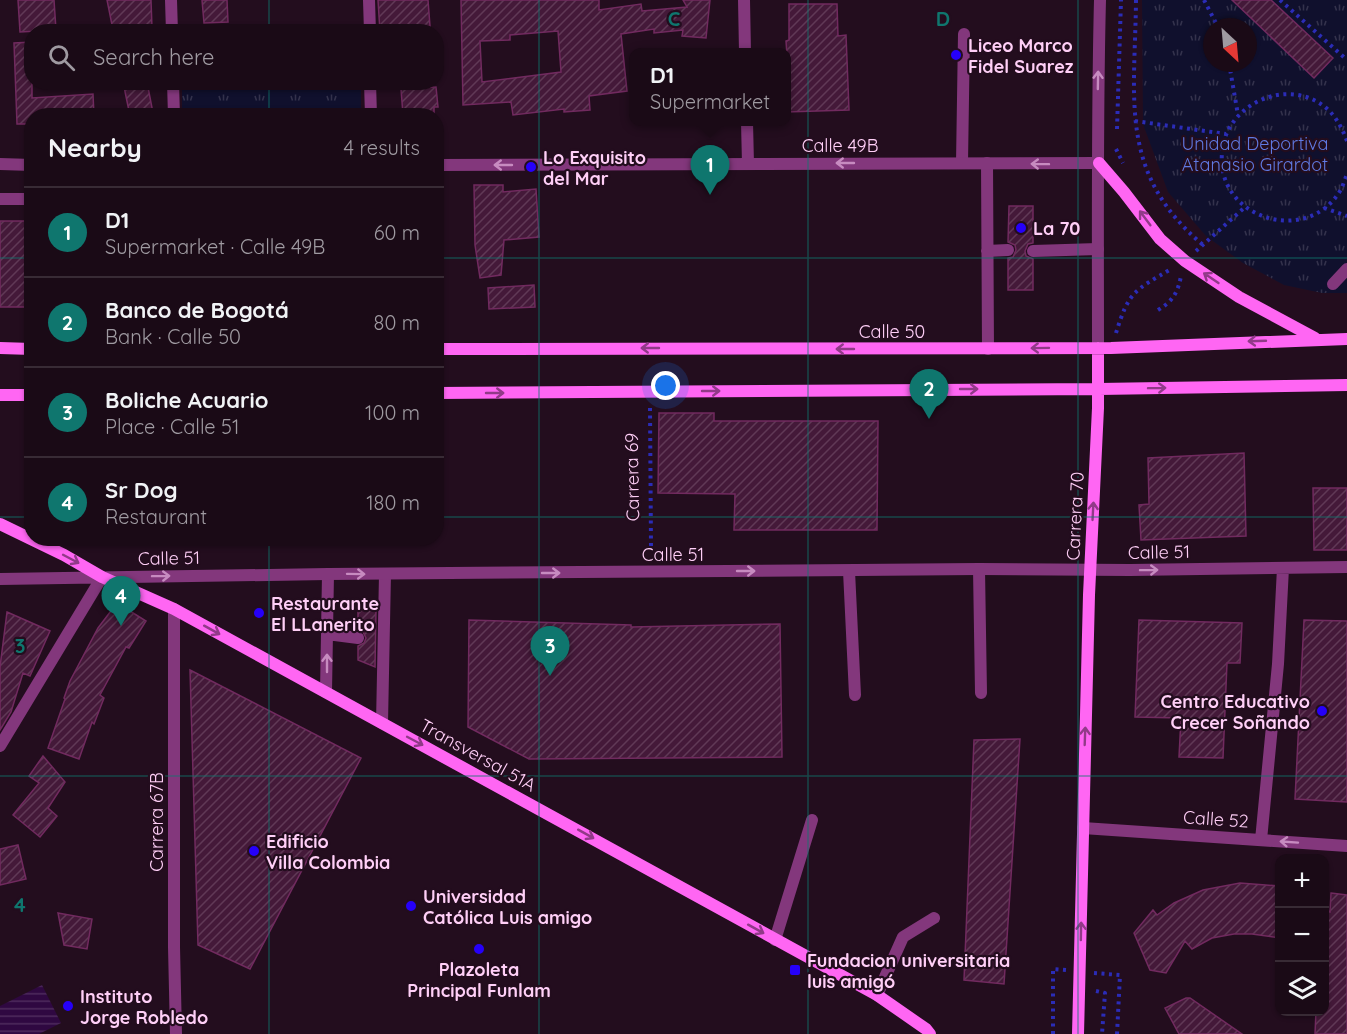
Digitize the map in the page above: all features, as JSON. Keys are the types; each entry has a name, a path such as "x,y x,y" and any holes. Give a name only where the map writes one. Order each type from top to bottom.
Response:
{"main road":[{"path":"1099,164 1160,239 1189,257 1239,297 1316,339"},
{"name":"Calle 50","path":"444,349 1098,348 1347,339"},
{"path":"0,348 24,349"},
{"name":"Carrera 70","path":"1078,1034 1090,569 1099,389 1098,348"},
{"path":"444,393 1099,389 1347,385"},
{"path":"0,395 24,395"},
{"name":"Transversal 51A","path":"0,524 24,536"},
{"name":"Transversal 51A","path":"45,546 102,577 174,609 878,995 925,1032"}],"street":[{"path":"171,0 172,24"},
{"path":"369,0 370,24"},
{"path":"744,0 746,48"},
{"name":"Carrera 70","path":"1098,348 1097,117 1100,0"},
{"path":"962,163 964,34"},
{"path":"173,90 174,108"},
{"path":"370,90 371,108"},
{"path":"747,126 748,164"},
{"path":"987,163 988,349"},
{"path":"0,164 24,165"},
{"name":"Calle 49B","path":"444,165 1099,164"},
{"path":"0,200 24,200"},
{"path":"1033,250 1098,249"},
{"path":"987,251 1008,250"},
{"path":"1332,284 1347,269"},
{"name":"Calle 51","path":"0,579 328,574 1347,567"},
{"path":"1261,840 1278,664 1283,568"},
{"path":"979,569 981,693"},
{"path":"849,570 855,695"},
{"path":"326,692 328,574"},
{"path":"382,723 385,574"},
{"path":"0,746 102,577"},
{"name":"Carrera 67B","path":"174,609 176,1034"},
{"path":"327,634 358,638"},
{"path":"775,940 812,820"},
{"name":"Calle 52","path":"1083,828 1347,846"},
{"path":"878,995 903,937 934,918"}],"path":[{"path":"1120,0 1116,151 1127,170"},
{"path":"1136,0 1135,121 1139,148 1151,183 1165,207 1185,230 1203,245"},
{"path":"1204,0 1213,18"},
{"path":"1280,0 1347,60"},
{"path":"1230,72 1238,115"},
{"path":"1347,141 1340,123 1324,106 1303,96 1279,94 1257,100 1238,115 1226,134 1221,154 1223,174 1232,193 1245,207 1264,218 1284,222 1306,218 1324,208 1340,191 1347,174"},
{"path":"1135,121 1226,134"},
{"path":"1122,311 1130,296 1138,288 1189,257 1245,207"},
{"path":"1324,208 1347,216"},
{"path":"1158,310 1167,304 1178,290 1189,257"},
{"name":"Carrera 69","path":"650,408 651,546"}],"green space":[{"name":"Unidad Deportiva Atanasio Girardot","path":"1142,0 1347,0 1347,293 1322,293 1284,285 1243,263 1206,236 1168,192 1143,124"},
{"path":"182,90 361,90 361,108 182,108"}],"shaded area":[{"path":"42,985 61,1023 39,1034 0,1034 0,1006"}],"building":[{"path":"18,0 54,0 56,24 24,24 24,32 20,32"},
{"path":"107,0 151,0 152,24 112,24"},
{"path":"202,0 227,0 228,22 204,23"},
{"path":"378,0 428,0 430,24 380,24"},
{"path":"461,0 599,0 599,10 641,4 642,11 687,7 683,0 710,0 706,38 682,36 683,30 654,33 654,29 621,34 627,91 589,96 590,110 564,112 564,109 513,115 511,102 463,105","holes":["558,31 561,72 482,82 480,41 510,40 510,35"]},
{"path":"1232,0 1271,0 1333,58 1314,78 1257,24 1257,18 1251,18"},
{"path":"789,4 837,4 838,36 846,35 849,110 791,112 791,48 786,48 786,41 789,40"},
{"path":"24,42 24,90 32,90 32,98 93,94 94,108 24,108 24,124 17,124 14,43"},
{"path":"125,90 149,90 152,108 128,108"},
{"path":"401,90 436,90 438,107 402,108"},
{"path":"474,185 503,185 503,192 536,189 539,237 504,240 501,275 480,278 475,245"},
{"name":"La 70","path":"1009,206 1033,206 1033,243 1028,244 1025,251 1026,256 1033,259 1033,290 1008,290 1008,258 1013,257 1016,250 1015,245 1008,242"},
{"path":"0,221 24,221 24,307 0,307"},
{"path":"534,285 535,307 489,309 488,288"},
{"path":"659,413 714,413 714,421 878,421 877,530 734,530 735,494 658,493"},
{"path":"1244,453 1246,536 1141,540 1139,505 1149,504 1148,458"},
{"path":"1313,488 1347,488 1347,550 1314,550"},
{"path":"117,603 146,621 129,648 126,647 100,695 104,698 94,724 92,722 79,759 48,748 70,681 98,628"},
{"path":"358,610 376,610 375,667 358,660 358,646 364,643 366,638 363,632 358,630"},
{"path":"7,612 50,631 30,676 23,673 11,712 0,730 0,667"},
{"path":"469,620 631,625 631,627 780,624 782,757 529,759 468,727"},
{"path":"1139,620 1242,623 1240,663 1227,663 1223,758 1179,757 1181,718 1135,717"},
{"path":"1304,620 1347,621 1347,802 1295,799"},
{"name":"Edificio Villa Colombia","path":"190,670 361,758 250,969 198,945"},
{"path":"1020,739 1004,984 964,980 974,740"},
{"path":"43,756 65,782 48,808 57,816 40,837 13,815 39,783 29,776"},
{"path":"18,845 26,879 0,885 0,849"},
{"path":"1240,883 1275,886 1275,937 1234,934 1212,938 1192,949 1185,941 1166,973 1150,970 1134,933 1153,910 1157,915 1174,903 1203,890"},
{"path":"1331,893 1347,895 1347,1034 1315,1034 1316,1016 1329,1016"},
{"path":"58,913 92,919 87,949 64,945"},
{"path":"1190,998 1242,1034 1179,1034 1165,1008"}],"place":[{"name":"Liceo Marco Fidel Suarez","path":"956,55"},
{"name":"Lo Exquisito del Mar","path":"531,167"},
{"name":"D1","path":"710,195"},
{"name":"La 70","path":"1021,228"},
{"name":"Banco de Bogotá","path":"929,419"},
{"name":"Restaurante El LLanerito","path":"259,613"},
{"name":"Sr Dog","path":"121,626"},
{"name":"Boliche Acuario","path":"550,676"},
{"name":"Centro Educativo Crecer Soñando","path":"1322,711"},
{"name":"Edificio Villa Colombia","path":"254,851"},
{"name":"Universidad Católica Luis amigo","path":"411,906"},
{"name":"Plazoleta Principal Funlam","path":"479,949"},
{"name":"Fundacion universitaria luis amigó","path":"795,970"},
{"name":"Instituto Jorge Robledo","path":"68,1006"}]}
